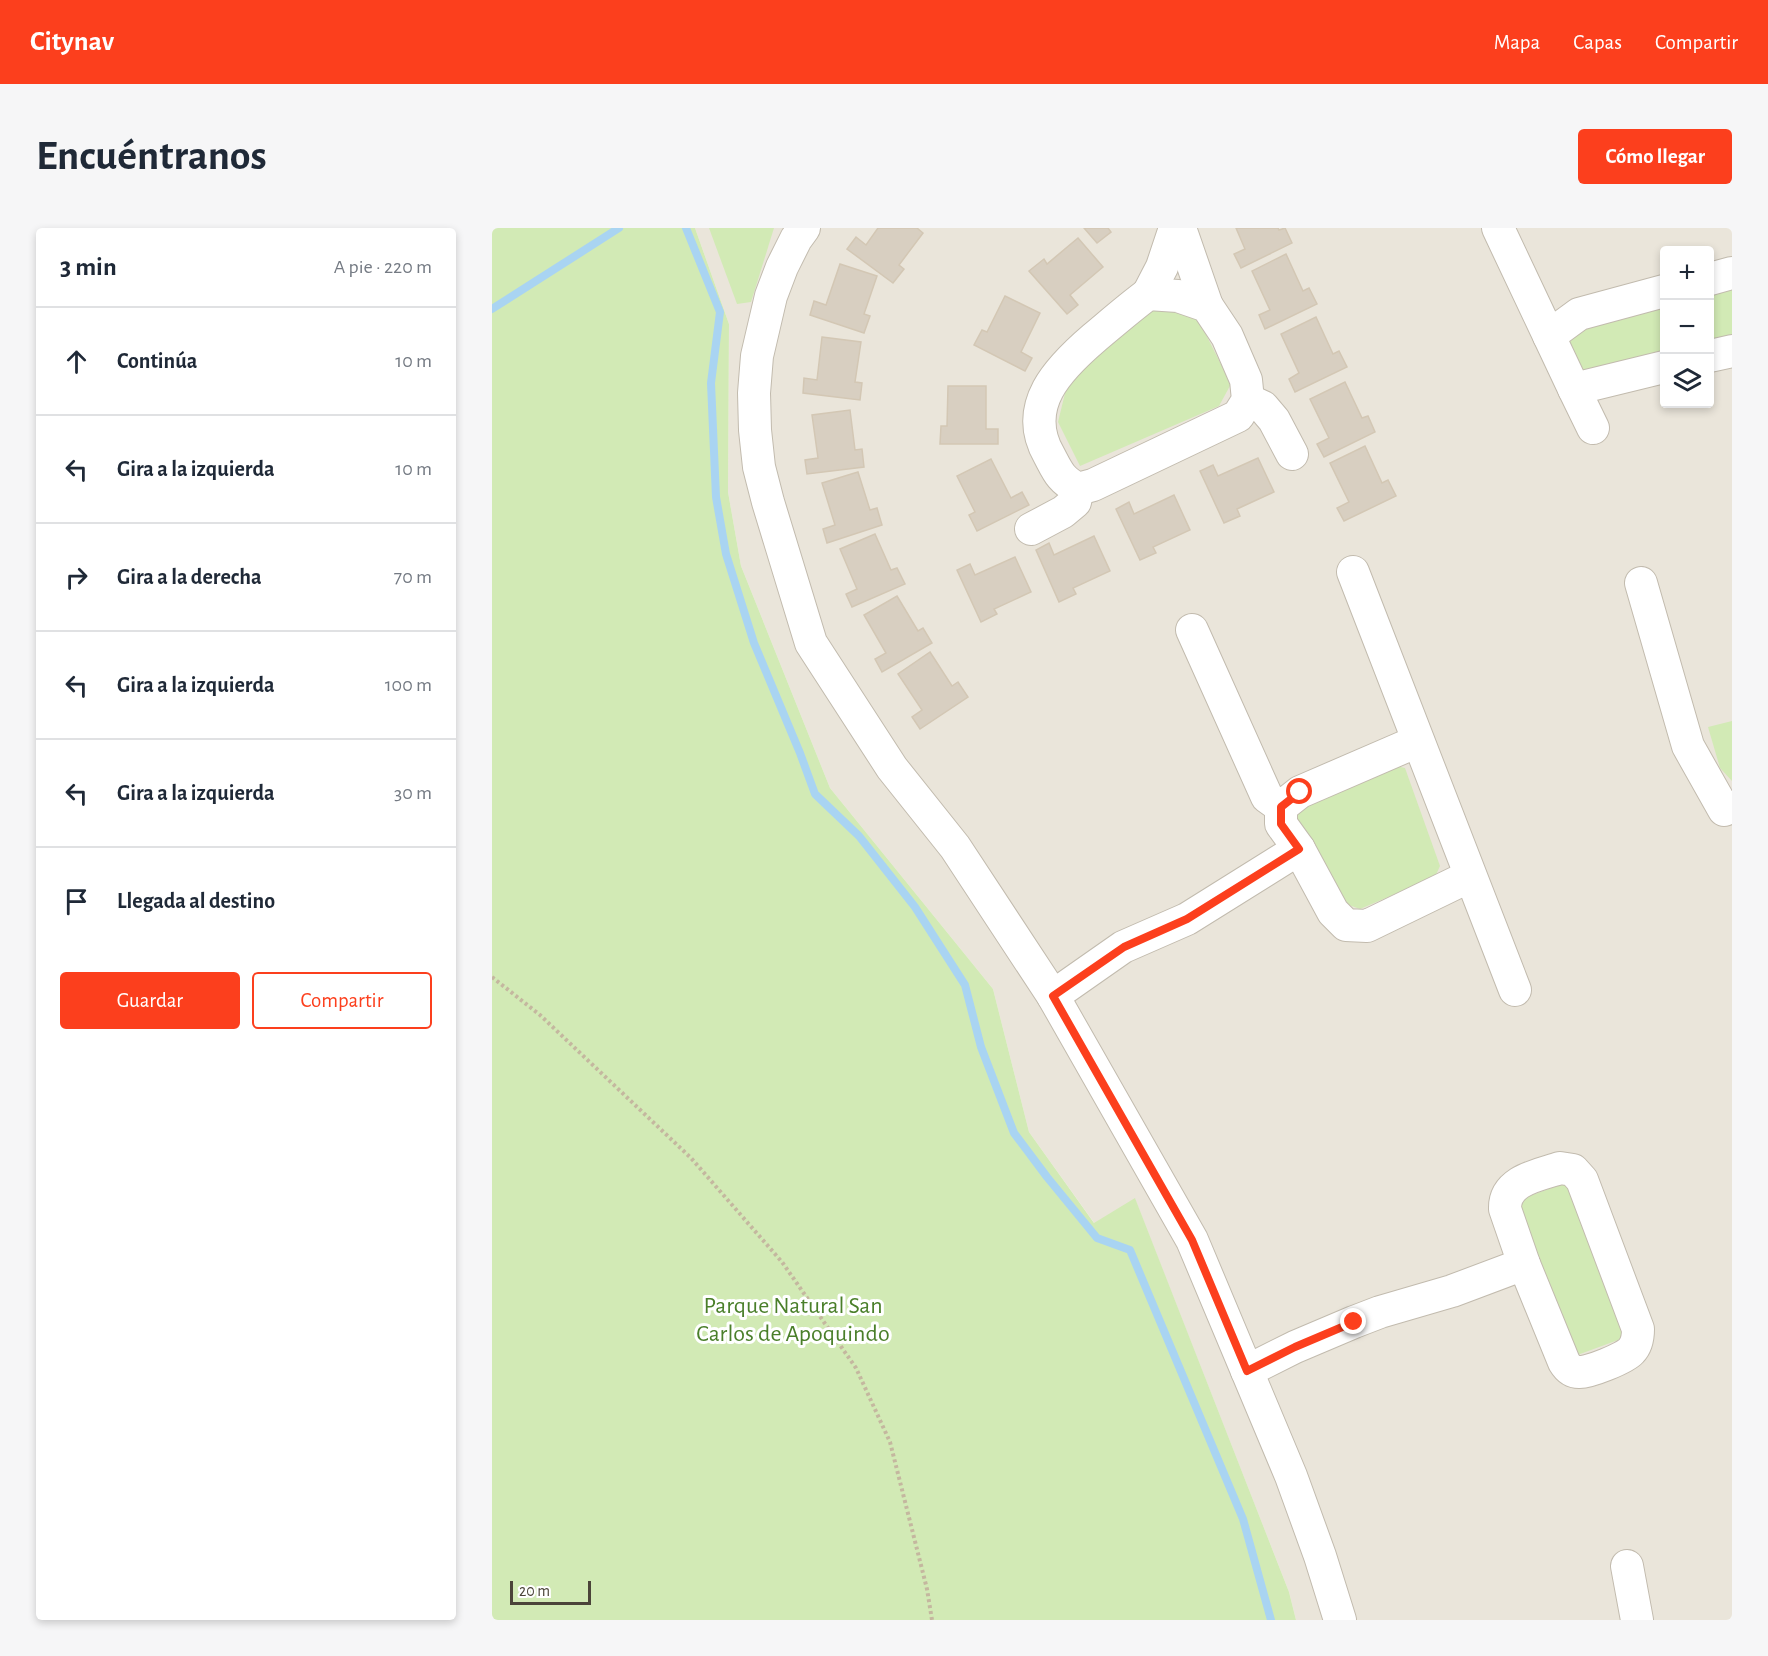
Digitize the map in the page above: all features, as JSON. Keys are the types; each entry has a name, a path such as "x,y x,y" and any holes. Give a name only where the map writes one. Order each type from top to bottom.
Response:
{"street":[{"path":"804,228 782,267 771,296 757,356 754,393 759,467 812,643 892,768 955,847 1053,996 1192,1240 1298,1496 1340,1620"},
{"path":"1175,228 1162,267 1148,294 1127,309 1070,359 1050,384 1043,400 1039,415 1044,448 1064,482 1078,489 1093,485 1238,416 1248,400 1246,380 1227,336 1208,306 1180,228"},
{"path":"1498,228 1593,428"},
{"path":"1714,278 1732,273"},
{"path":"1549,336 1579,314 1660,292"},
{"path":"1148,294 1178,296 1208,306"},
{"path":"1714,355 1732,351"},
{"path":"1574,389 1660,368"},
{"path":"1248,400 1263,407 1274,420 1292,454"},
{"path":"1031,529 1063,512 1075,502 1078,489"},
{"path":"1353,572 1515,990"},
{"path":"1641,583 1688,746 1724,810 1732,807"},
{"path":"1192,630 1267,797 1281,807"},
{"path":"1281,807 1300,792 1418,741"},
{"path":"1281,807 1281,824 1299,849 1333,912 1346,925 1367,926 1470,876"},
{"path":"1053,996 1124,947 1187,919 1299,849"},
{"path":"1560,1167 1573,1170 1582,1180 1638,1329 1636,1344 1632,1351 1586,1371 1579,1372 1567,1367 1524,1264 1505,1209 1508,1194 1517,1184 1560,1167"},
{"path":"1247,1371 1295,1347 1354,1322 1452,1291 1524,1264"},
{"path":"1627,1566 1637,1620"}],"path":[{"path":"492,977 540,1016 691,1158 782,1262 850,1359 890,1442 927,1589 932,1620"}],"shaded area":[{"path":"695,228 1732,228 1732,1620 1296,1620 1289,1592 1135,1199 1095,1224 1029,1132 993,989 830,788 741,566 728,492 729,324"}],"green space":[{"name":"Parque Natural San Carlos de Apoquindo","path":"492,228 695,228 729,324 728,492 741,566 830,788 993,989 1029,1132 1094,1223 1135,1198 1289,1592 1296,1620 492,1620"},
{"path":"709,228 774,228 751,302 737,304"},
{"path":"1732,289 1732,340 1714,345 1714,300 1714,293"},
{"path":"1158,303 1194,311 1231,384 1219,406 1080,466 1058,422 1068,381"},
{"path":"1660,307 1660,359 1583,379 1565,332"},
{"path":"1732,721 1732,781 1720,768 1708,727"},
{"path":"1388,764 1405,768 1440,866 1435,877 1360,909 1346,904 1295,818 1302,803"},
{"path":"1573,1180 1629,1336 1572,1357 1516,1201"}],"building":[{"path":"878,228 917,228 923,233 899,265 904,269 893,283 847,249 856,237 866,245"},
{"path":"1084,228 1108,228 1111,232 1097,243"},
{"path":"1236,228 1278,228 1279,230 1285,228 1292,243 1241,268 1234,254 1245,249"},
{"path":"1078,238 1103,267 1070,295 1078,305 1067,314 1029,271 1044,259 1047,264"},
{"path":"1286,254 1303,291 1309,288 1317,304 1265,329 1259,315 1270,310 1252,271"},
{"path":"840,264 877,276 864,314 870,316 864,333 810,315 814,301 826,305"},
{"path":"1005,296 1040,313 1021,352 1032,358 1025,371 974,345 982,330 987,332"},
{"path":"1316,317 1333,354 1339,351 1347,367 1295,392 1289,379 1299,373 1281,334"},
{"path":"822,337 861,342 855,382 862,383 860,400 803,393 804,378 817,380"},
{"path":"1345,382 1362,418 1368,416 1375,432 1324,457 1317,444 1329,438 1310,399"},
{"path":"948,386 986,386 986,429 998,429 998,444 940,444 941,426 947,426"},
{"path":"850,410 855,450 862,449 864,467 807,474 805,460 818,458 812,415"},
{"path":"1365,446 1382,483 1388,480 1396,496 1344,521 1337,508 1349,502 1330,463"},
{"path":"1258,458 1274,492 1237,509 1240,516 1224,523 1200,471 1213,465 1218,476"},
{"path":"991,459 1011,498 1022,492 1029,505 977,531 969,515 975,512 957,476"},
{"path":"858,472 870,510 877,508 882,525 827,543 823,529 835,525 822,483"},
{"path":"1174,495 1190,530 1153,547 1156,553 1140,560 1116,509 1129,502 1134,514"},
{"path":"875,534 891,570 897,568 905,584 852,607 846,594 857,589 840,549"},
{"path":"1094,536 1110,571 1073,588 1076,594 1059,602 1036,550 1049,543 1054,555"},
{"path":"1015,557 1031,592 994,609 997,614 981,622 957,570 970,564 975,575"},
{"path":"897,596 918,631 923,628 932,643 882,672 875,659 886,653 864,615"},
{"path":"930,652 952,686 958,682 968,697 920,729 912,717 922,710 898,674"}],"waterway":[{"path":"492,309 619,228"},
{"path":"686,228 720,312 711,383 716,497 726,554 754,643 815,794 859,836 915,907 965,985 981,1047 1014,1133 1097,1238 1130,1250 1243,1519 1271,1620"}],"route":[{"path":"1300,792 1281,807 1281,824 1299,849 1187,919 1124,947 1053,996 1192,1240 1247,1371 1295,1347 1354,1322"}]}
